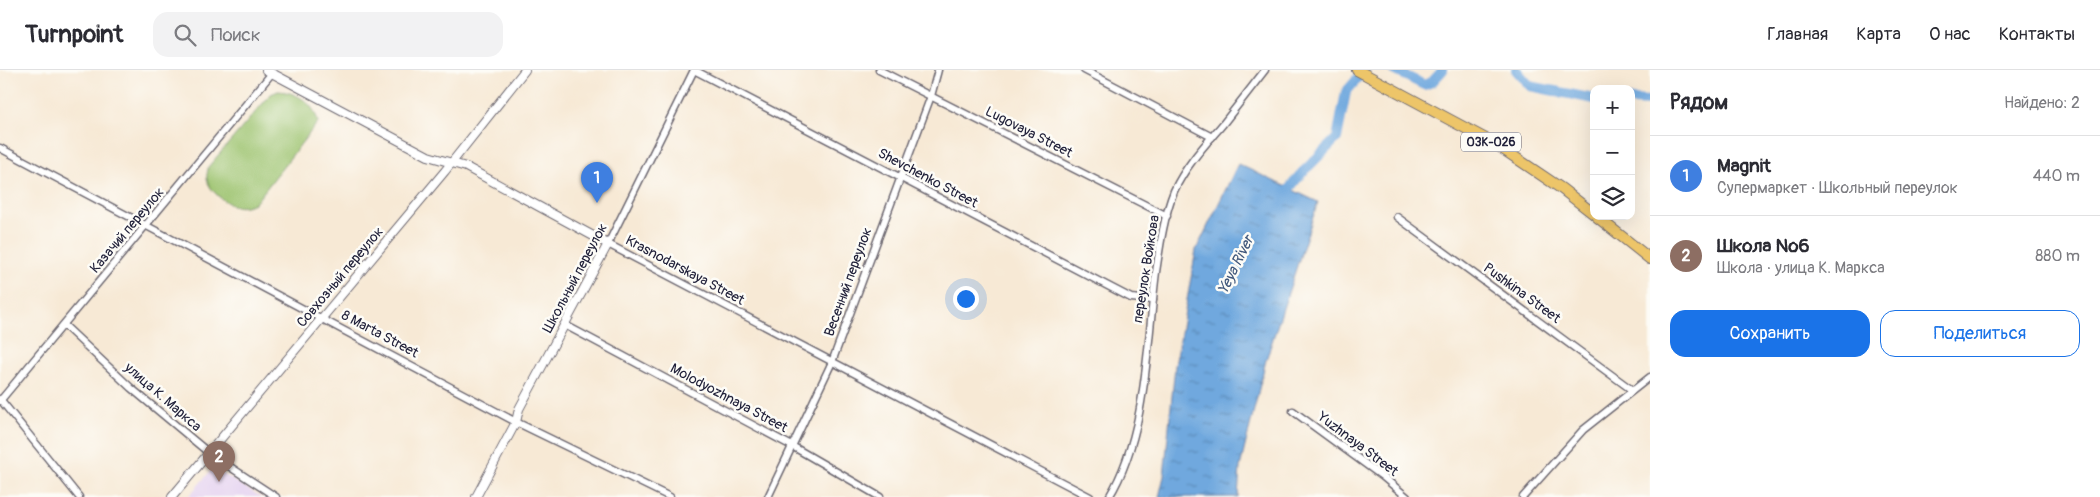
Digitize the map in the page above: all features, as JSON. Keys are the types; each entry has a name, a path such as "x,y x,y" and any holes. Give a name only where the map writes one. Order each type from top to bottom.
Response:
{"main road":[{"name":"03К-026","path":"1356,70 1497,145 1562,189 1590,211"},
{"name":"03К-026","path":"1601,220 1650,260"}],"street":[{"name":"Совхозный переулок","path":"172,497 451,163 526,70"},
{"name":"Shevchenko Street","path":"694,70 1132,298 1153,300"},
{"name":"Школьный переулок","path":"476,497 516,422 519,409 608,244 694,70"},
{"name":"Lugovaya Street","path":"879,70 1166,216"},
{"name":"Весенний переулок","path":"768,497 832,362 931,96 938,70"},
{"path":"1084,70 1212,137"},
{"name":"переулок Войкова","path":"1109,497 1120,478 1140,409 1159,250 1166,216 1174,191 1192,159 1212,137 1265,70"},
{"name":"Krasnodarskaya Street","path":"269,72 428,156 466,167 608,244 1090,497"},
{"name":"Казачий переулок","path":"0,400 146,226 269,72"},
{"name":"8 Marta Street","path":"0,148 516,422 670,497"},
{"name":"Pushkina Street","path":"1397,217 1632,390"},
{"name":"Molodyozhnaya Street","path":"565,324 792,446 880,497"},
{"name":"улица К. Маркса","path":"64,325 131,388 209,453 276,497"},
{"path":"1522,497 1583,430 1650,377"},
{"path":"0,400 78,497"},
{"name":"Yuzhnaya Street","path":"1293,411 1382,476 1407,497"}],"shaded area":[{"path":"213,468 261,497 188,497"}],"green space":[{"path":"278,91 298,96 304,100 313,109 318,122 255,203 240,207 235,206 218,196 211,188 207,178 208,167 271,94"}],"water":[{"path":"1238,164 1318,202 1266,360 1240,467 1238,497 1159,497 1164,476 1175,366 1196,250"}],"waterway":[{"name":"Yeya River","path":"1283,200 1299,176 1337,138 1346,92 1365,70"},
{"name":"Yeya River","path":"1394,70 1424,85 1432,82 1443,70"},
{"name":"Yeya River","path":"1516,70 1530,86 1590,98"},
{"name":"Yeya River","path":"1635,100 1650,101"}],"place":[{"name":"Magnit","path":"597,203"},
{"name":"Школа №6","path":"219,482"}]}
